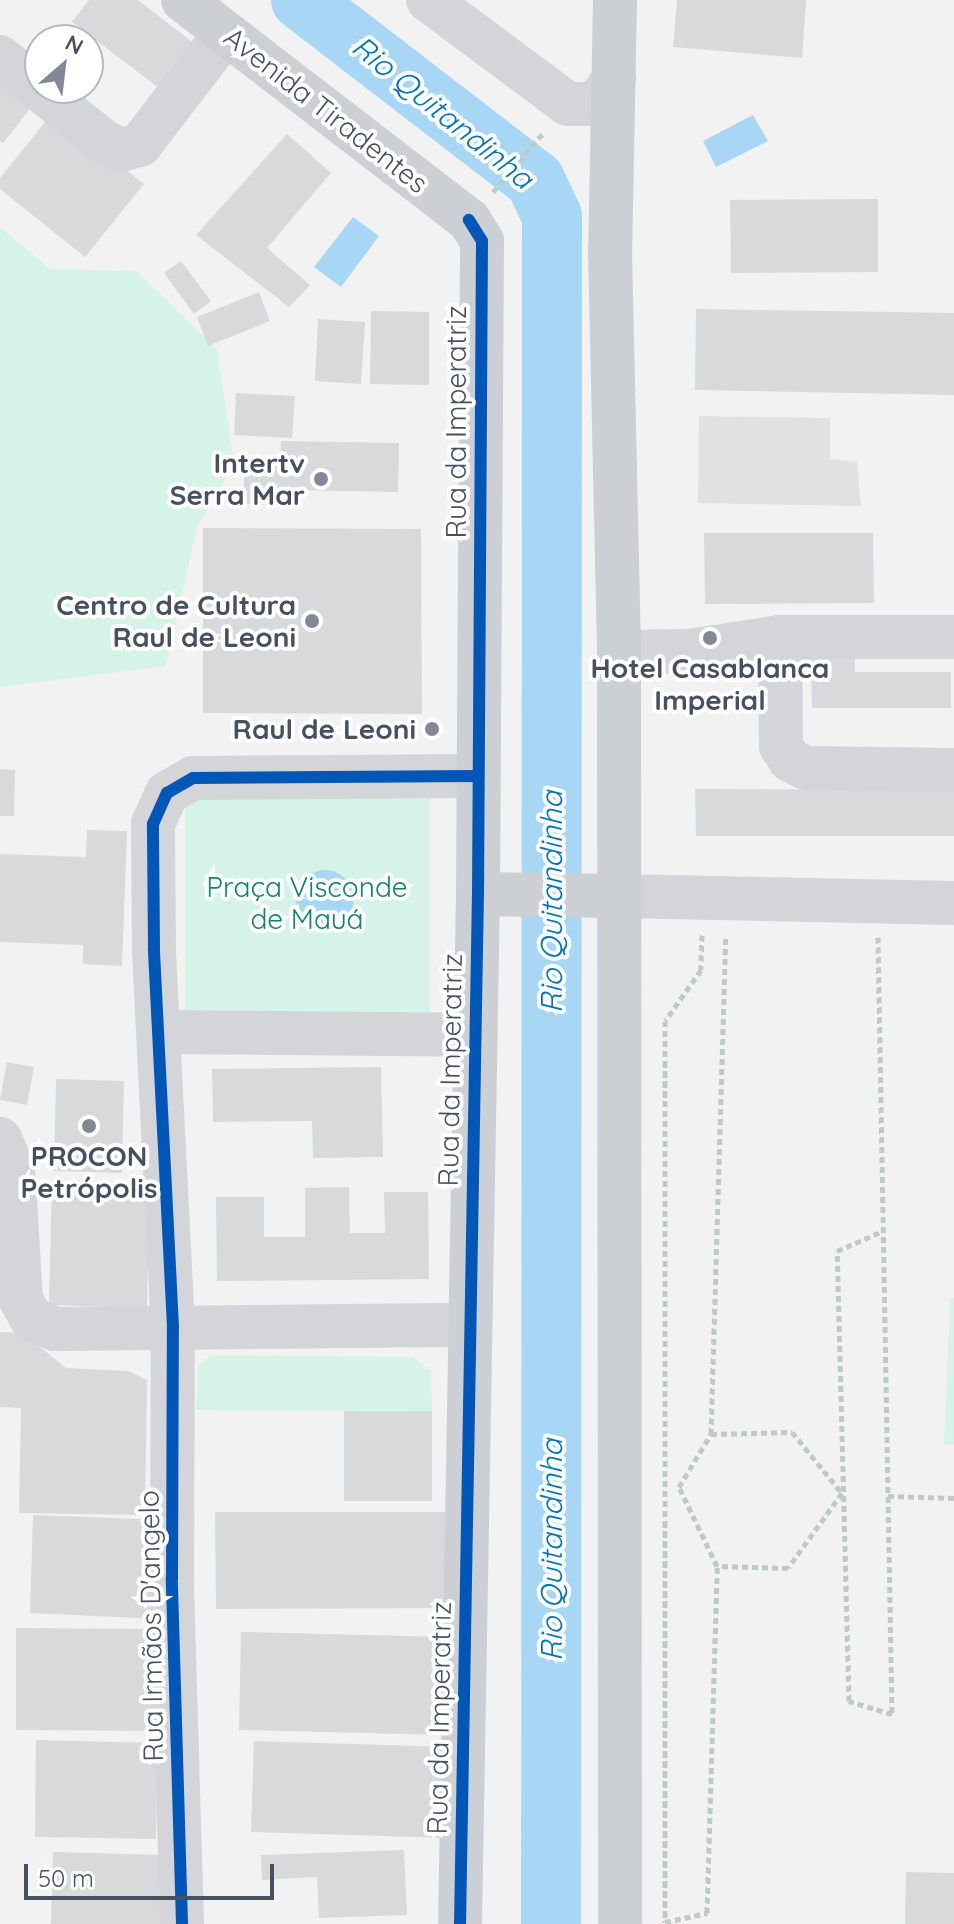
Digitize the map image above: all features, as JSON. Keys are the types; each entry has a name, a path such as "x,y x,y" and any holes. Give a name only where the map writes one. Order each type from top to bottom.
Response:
{"main road":[{"name":"Avenida Tiradentes","path":"183,0 469,220"},
{"path":"615,0 610,251 619,652 620,1924"},
{"name":"Rua da Imperatriz","path":"460,1924 478,894 482,241 469,220"},
{"path":"478,894 619,896"}],"street":[{"path":"428,0 568,104 588,104 601,98 614,78"},
{"path":"0,57 103,141 121,150 140,145 226,33"},
{"path":"619,652 689,651 780,637 954,637"},
{"path":"780,637 781,746 790,760 806,768 954,770"},
{"path":"475,1035 160,1032 154,948 153,824 167,793 193,778 477,776"},
{"path":"619,896 954,903"},
{"name":"Rua Irmãos D'angelo","path":"160,1032 173,1327 172,1578 182,1924"},
{"path":"0,1139 13,1168 21,1300 31,1318 55,1329 470,1325"}],"path":[{"path":"469,220 568,104"},
{"path":"715,898 711,1434 679,1487 717,1566 707,1913 665,1922 665,1021 701,970 715,898"},
{"path":"878,901 892,1714 849,1701 837,1251 883,1231"},
{"path":"711,1434 792,1432 842,1493"},
{"path":"717,1566 788,1568 842,1493"},
{"path":"888,1496 954,1498"}],"shaded area":[{"path":"699,416 830,418 830,459 857,462 861,506 698,503"}],"green space":[{"path":"0,227 50,269 136,271 217,349 234,463 197,527 166,666 0,687"},
{"name":"Praça Visconde de Mauá","path":"185,794 430,796 430,1012 185,1010"},
{"path":"950,1298 954,1298 954,1445 944,1444"},
{"path":"211,1355 413,1357 431,1371 432,1411 196,1410 198,1366"}],"water":[{"path":"753,115 768,141 716,167 703,141"},
{"path":"353,217 379,236 341,287 314,267"},
{"path":"325,870 346,878 354,899 346,920 325,928 304,920 296,899 304,878"}],"building":[{"path":"89,0 138,0 201,49 167,94 104,46 104,24 72,22"},
{"path":"677,0 806,0 802,58 673,47"},
{"path":"0,65 24,84 24,104 34,104 3,143 0,141"},
{"path":"53,112 144,184 85,257 0,189 0,178"},
{"path":"287,134 331,173 267,248 310,285 289,307 196,235"},
{"path":"878,199 878,272 731,273 730,200"},
{"path":"181,261 211,301 194,314 164,273"},
{"path":"259,292 270,321 208,346 197,317"},
{"path":"696,309 954,313 954,395 695,390"},
{"path":"371,311 429,312 429,385 370,384"},
{"path":"318,319 365,322 361,384 315,381"},
{"path":"236,393 295,396 292,438 234,435"},
{"name":"Intertv Serra Mar","path":"281,441 399,443 398,492 286,490 286,505 244,504 244,468 275,469 275,458 280,458"},
{"name":"Centro de Cultura Raul de Leoni","path":"203,528 421,529 422,714 203,713"},
{"path":"704,533 873,533 874,603 705,604"},
{"path":"789,638 855,638 855,672 951,672 951,708 812,708 811,668 789,669"},
{"path":"0,769 15,770 14,816 0,816"},
{"path":"695,789 954,790 954,836 696,836"},
{"path":"87,830 127,831 122,966 83,964 83,945 0,942 0,854 86,857"},
{"path":"7,1062 34,1067 27,1105 0,1100"},
{"path":"381,1067 383,1157 313,1158 312,1121 213,1122 212,1069"},
{"name":"PROCON Petrópolis","path":"56,1079 124,1081 122,1173 54,1171"},
{"path":"52,1180 150,1183 147,1308 49,1305"},
{"path":"349,1187 350,1233 385,1233 384,1192 428,1192 429,1279 217,1281 216,1197 264,1197 264,1237 305,1237 305,1188"},
{"path":"0,1332 23,1333 66,1368 128,1371 147,1380 145,1515 19,1513 21,1408 0,1407"},
{"path":"344,1411 432,1411 432,1501 344,1501"},
{"path":"215,1512 453,1512 454,1608 216,1609"},
{"path":"33,1515 163,1520 159,1619 30,1613"},
{"path":"16,1628 163,1629 162,1731 16,1730"},
{"path":"241,1632 447,1637 445,1735 239,1730"},
{"path":"36,1740 157,1743 156,1839 35,1837"},
{"path":"254,1741 449,1747 447,1838 251,1832"},
{"path":"404,1850 407,1915 319,1918 317,1877 262,1880 261,1855"},
{"path":"53,1852 168,1855 166,1924 51,1924"},
{"path":"906,1872 954,1873 954,1924 905,1924"}],"waterway":[{"name":"Rio Quitandinha","path":"301,0 535,180 552,216 551,1924"}],"cycle path":[{"path":"460,1924 478,894 482,241 469,220"},
{"path":"182,1924 172,1578 173,1327 154,948 153,824 167,793 193,778 477,776"}],"place":[{"name":"Intertv Serra Mar","path":"321,479"},
{"name":"Centro de Cultura Raul de Leoni","path":"312,621"},
{"name":"Hotel Casablanca Imperial","path":"710,638"},
{"name":"Raul de Leoni","path":"432,729"},
{"name":"PROCON Petrópolis","path":"89,1126"}]}
